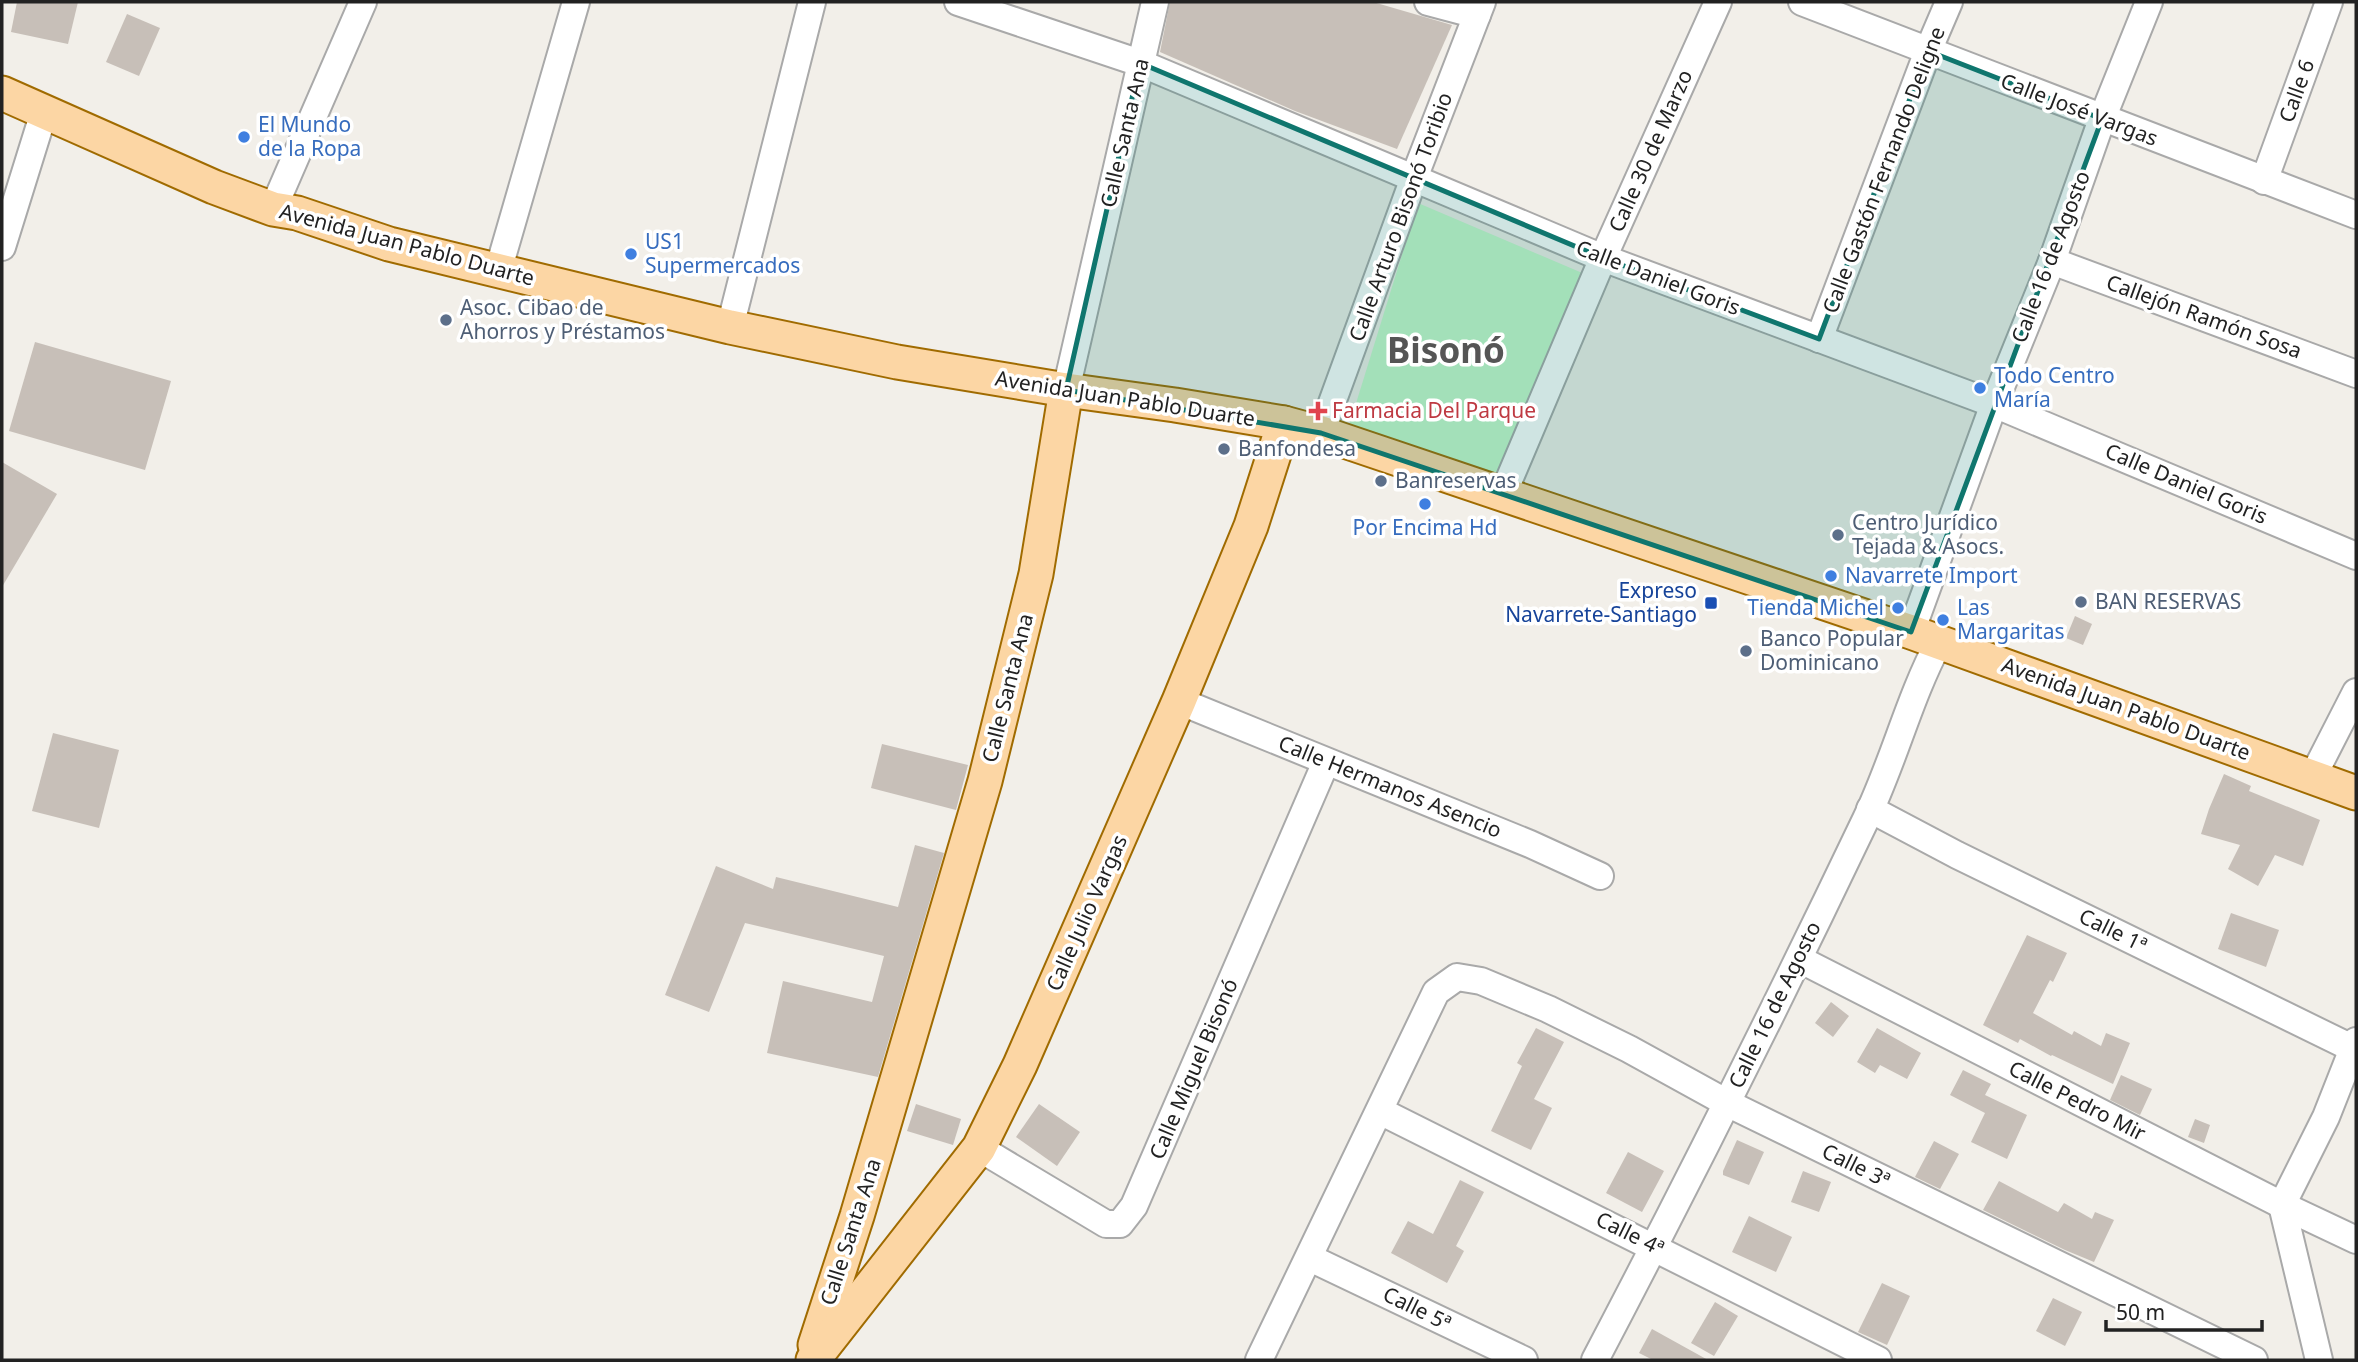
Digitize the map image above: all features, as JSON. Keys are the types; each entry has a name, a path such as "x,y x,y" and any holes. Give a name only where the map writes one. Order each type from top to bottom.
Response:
{"main road":[{"name":"Avenida Juan Pablo Duarte","path":"2,93 191,177 273,209 297,213 389,244 730,327 897,362 1284,423 1321,433 1925,637 2356,793"},
{"name":"Calle Santa Ana","path":"811,1360 857,1216 985,781 1036,575 1066,390"},
{"name":"Calle Julio Vargas","path":"811,1360 979,1147 1020,1065 1179,701 1251,526 1284,423"},
{"path":"857,1216 904,1244"}],"street":[{"path":"273,209 363,2"},
{"path":"498,271 576,2"},
{"path":"730,327 812,2"},
{"name":"Calle Daniel Goris","path":"958,2 1140,63 1603,258 1994,404 2356,556"},
{"name":"Calle Santa Ana","path":"1066,390 1155,2"},
{"path":"1428,2 1479,8"},
{"name":"Calle 30 de Marzo","path":"1503,494 1603,258 1718,2"},
{"name":"Calle José Vargas","path":"1802,2 2264,181 2356,213"},
{"name":"Calle Gastón Fernando Deligne","path":"1819,339 1949,2"},
{"name":"Calle 16 de Agosto","path":"1595,1360 1655,1247 1871,809 1926,667 1925,637 1994,404 2052,261 2102,119 2149,2"},
{"name":"Calle 6","path":"2264,181 2329,2"},
{"name":"Calle Arturo Bisonó Toribio","path":"1321,433 1479,8"},
{"path":"2,247 44,112"},
{"name":"Callejón Ramón Sosa","path":"2052,261 2356,373"},
{"path":"2313,776 2356,692"},
{"name":"Calle Hermanos Asencio","path":"1179,701 1530,844 1600,876"},
{"name":"Calle Miguel Bisonó","path":"979,1147 1106,1224 1120,1224 1134,1206 1326,762"},
{"name":"Calle 1ª","path":"1871,809 1957,855 2355,1046"},
{"name":"Calle Pedro Mir","path":"1799,959 2356,1240"},
{"name":"Calle 3ª","path":"1380,1111 1436,992 1457,977 1481,981 1548,1009 1629,1049 1727,1103 2254,1360"},
{"path":"2319,1360 2282,1205 2326,1117 2355,1046"},
{"path":"1259,1360 1380,1111"},
{"name":"Calle 4ª","path":"1380,1111 1878,1360"},
{"name":"Calle 5ª","path":"1310,1258 1524,1360"}],"highlighted area":[{"path":"1928,51 2102,119 1911,632 1321,433 1066,390 1140,63 1603,258 1819,339"}],"green space":[{"path":"1418,203 1587,275 1510,459 1495,473 1349,426"}],"building":[{"path":"17,2 78,2 68,44 11,32"},
{"path":"1170,2 1373,2 1452,25 1397,149 1295,111 1160,52"},
{"path":"127,14 160,28 139,76 106,62"},
{"path":"35,342 171,381 145,470 9,431"},
{"path":"2,462 57,494 2,587"},
{"path":"2075,616 2092,624 2083,645 2066,638"},
{"path":"53,733 119,750 99,828 32,811"},
{"path":"882,744 968,765 956,810 871,788"},
{"path":"2224,774 2251,786 2249,791 2320,820 2303,866 2275,855 2258,886 2228,869 2240,845 2201,834"},
{"path":"915,845 944,853 878,1077 767,1053 783,981 872,1002 884,956 745,923 709,1012 665,995 716,866 773,889 776,877 898,907"},
{"path":"2231,913 2279,930 2266,967 2218,949"},
{"path":"2027,935 2067,953 2053,982 2050,980 2033,1013 2072,1035 2074,1031 2101,1046 2106,1033 2130,1043 2113,1084 2020,1039 2018,1043 1983,1025"},
{"path":"1831,1002 1849,1016 1833,1037 1815,1023"},
{"path":"1536,1028 1564,1042 1534,1099 1552,1108 1531,1150 1491,1131 1522,1066 1517,1063"},
{"path":"1877,1028 1921,1053 1907,1079 1880,1065 1875,1073 1857,1062"},
{"path":"1963,1070 1991,1084 1985,1095 2027,1115 2007,1159 1971,1142 1985,1113 1950,1095"},
{"path":"2121,1075 2152,1089 2140,1115 2110,1100"},
{"path":"916,1104 961,1119 953,1145 907,1131"},
{"path":"1039,1104 1080,1132 1057,1166 1016,1137"},
{"path":"2195,1119 2210,1125 2204,1143 2188,1137"},
{"path":"1737,1140 1764,1152 1749,1185 1723,1175"},
{"path":"1934,1141 1959,1154 1940,1189 1915,1177"},
{"path":"1628,1152 1664,1171 1642,1212 1606,1193"},
{"path":"1803,1171 1831,1182 1819,1212 1791,1202"},
{"path":"1460,1180 1484,1192 1456,1246 1464,1251 1447,1283 1391,1253 1408,1221 1433,1234"},
{"path":"1999,1181 2058,1212 2064,1203 2092,1219 2095,1212 2114,1220 2094,1262 1983,1210"},
{"path":"1749,1216 1792,1237 1776,1272 1732,1252"},
{"path":"1882,1283 1910,1296 1887,1345 1858,1332"},
{"path":"2053,1298 2082,1312 2065,1346 2036,1331"},
{"path":"1715,1302 1738,1316 1714,1356 1691,1343"},
{"path":"1652,1329 1708,1360 1653,1360 1639,1353"}],"place":[{"name":"El Mundo de la Ropa","path":"244,137"},
{"name":"US1 Supermercados","path":"631,254"},
{"name":"Asoc. Cibao de Ahorros y Préstamos","path":"446,320"},
{"name":"Todo Centro María","path":"1980,388"},
{"name":"Farmacia Del Parque","path":"1318,411"},
{"name":"Banfondesa","path":"1224,449"},
{"name":"Banreservas","path":"1381,481"},
{"name":"Por Encima Hd","path":"1425,504"},
{"name":"Centro Jurídico Tejada & Asocs.","path":"1838,535"},
{"name":"Navarrete Import","path":"1831,576"},
{"name":"BAN RESERVAS","path":"2081,602"},
{"name":"Expreso Navarrete-Santiago","path":"1711,603"},
{"name":"Tienda Michel","path":"1898,608"},
{"name":"Las Margaritas","path":"1943,620"},
{"name":"Banco Popular Dominicano","path":"1746,651"}],"district":[{"name":"Bisonó","path":"1446,351"}]}
